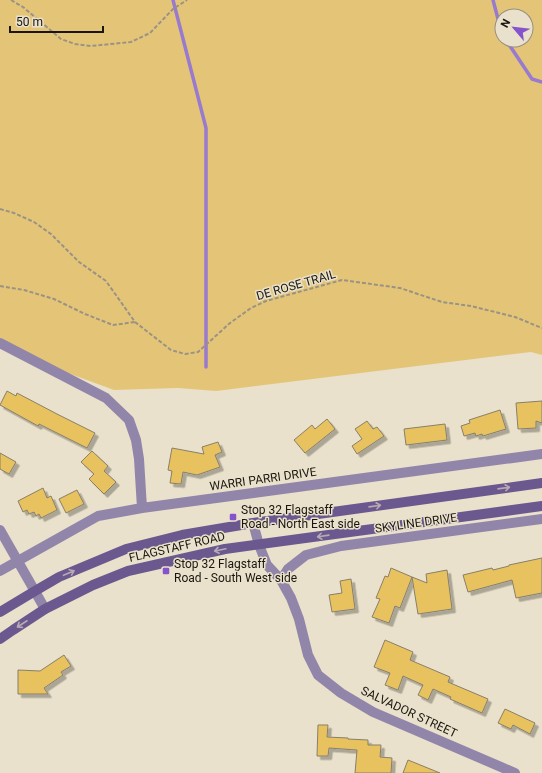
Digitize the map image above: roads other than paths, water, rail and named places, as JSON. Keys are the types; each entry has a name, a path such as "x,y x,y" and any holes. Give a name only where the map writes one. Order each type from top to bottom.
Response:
{"main road":[{"name":"FLAGSTAFF ROAD","path":"0,612 59,577 126,549 182,535 253,523 542,483"},
{"name":"FLAGSTAFF ROAD","path":"0,639 45,609 92,585 128,571 225,549 542,506"}],"street":[{"path":"0,343 106,398 129,420 136,440 139,459 142,508"},
{"name":"WARRI PARRI DRIVE","path":"0,571 98,516 142,508 542,454"},
{"name":"SKYLINE DRIVE","path":"280,580 288,569 306,555 341,546 542,519"},
{"name":"SALVADOR STREET","path":"253,523 259,545 267,564 280,580 291,598 299,619 308,655 318,675 341,693 373,712 515,773"},
{"path":"0,530 45,609"}],"waterway":[{"path":"173,0 206,128 206,367"},
{"path":"493,0 495,8"},
{"path":"511,48 532,79 542,82"}],"place":[{"name":"Stop 32 Flagstaff Road - North East side","path":"233,517"},
{"name":"Stop 32 Flagstaff Road - South West side","path":"166,571"}]}
